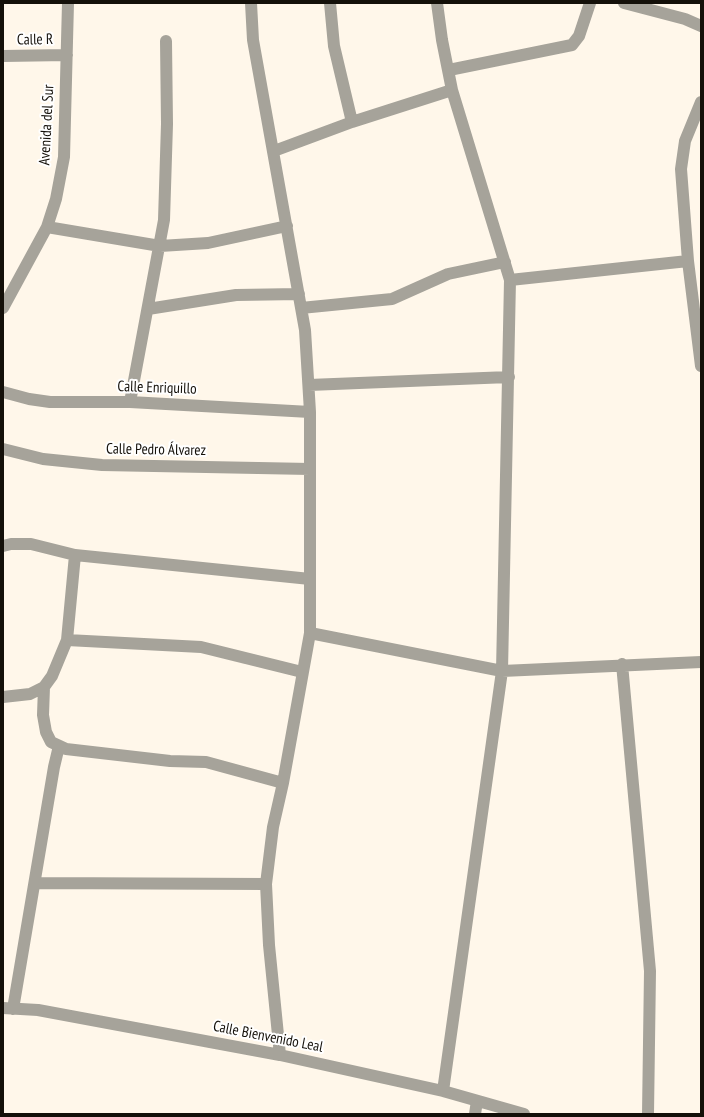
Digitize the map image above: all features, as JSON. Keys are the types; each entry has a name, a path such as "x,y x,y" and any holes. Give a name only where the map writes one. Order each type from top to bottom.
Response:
{"street":[{"name":"Avenida del Sur","path":"3,308 47,227 56,199 64,157 68,3"},
{"path":"251,3 253,40 305,330 310,412 310,633 283,783 273,827 266,884 269,946 280,1055"},
{"path":"330,3 334,46 352,122"},
{"path":"437,3 442,40 452,90 510,280 502,671 443,1091"},
{"path":"449,70 572,45 579,36 590,3"},
{"path":"624,3 685,19 701,26"},
{"path":"130,402 164,220 167,131 166,41"},
{"name":"Calle R","path":"3,56 66,55"},
{"path":"274,151 352,122 452,90"},
{"path":"701,102 685,141 681,169 688,261 701,366"},
{"path":"47,227 160,246 208,243 287,226"},
{"path":"510,280 688,261"},
{"path":"301,308 392,299 448,274 505,262"},
{"path":"148,309 236,295 299,294"},
{"path":"309,385 509,377"},
{"name":"Calle Enriquillo","path":"3,392 29,399 50,402 130,402 310,412"},
{"name":"Calle Pedro Álvarez","path":"3,449 43,459 102,466 310,469"},
{"path":"3,546 11,544 31,544 75,555 310,579"},
{"path":"3,697 30,694 44,687 52,676 67,640 75,555"},
{"path":"310,633 502,671 622,664 701,662"},
{"path":"67,640 201,647 302,672"},
{"path":"622,664 650,971 648,1114"},
{"path":"44,687 43,715 46,732 52,742 66,749 170,761 206,762 283,783"},
{"path":"8,1009 35,883 59,746"},
{"path":"35,883 266,884"},
{"name":"Calle Bienvenido Leal","path":"8,1009 38,1010 280,1055 443,1091 524,1114"},
{"path":"475,1114 477,1101"}]}
